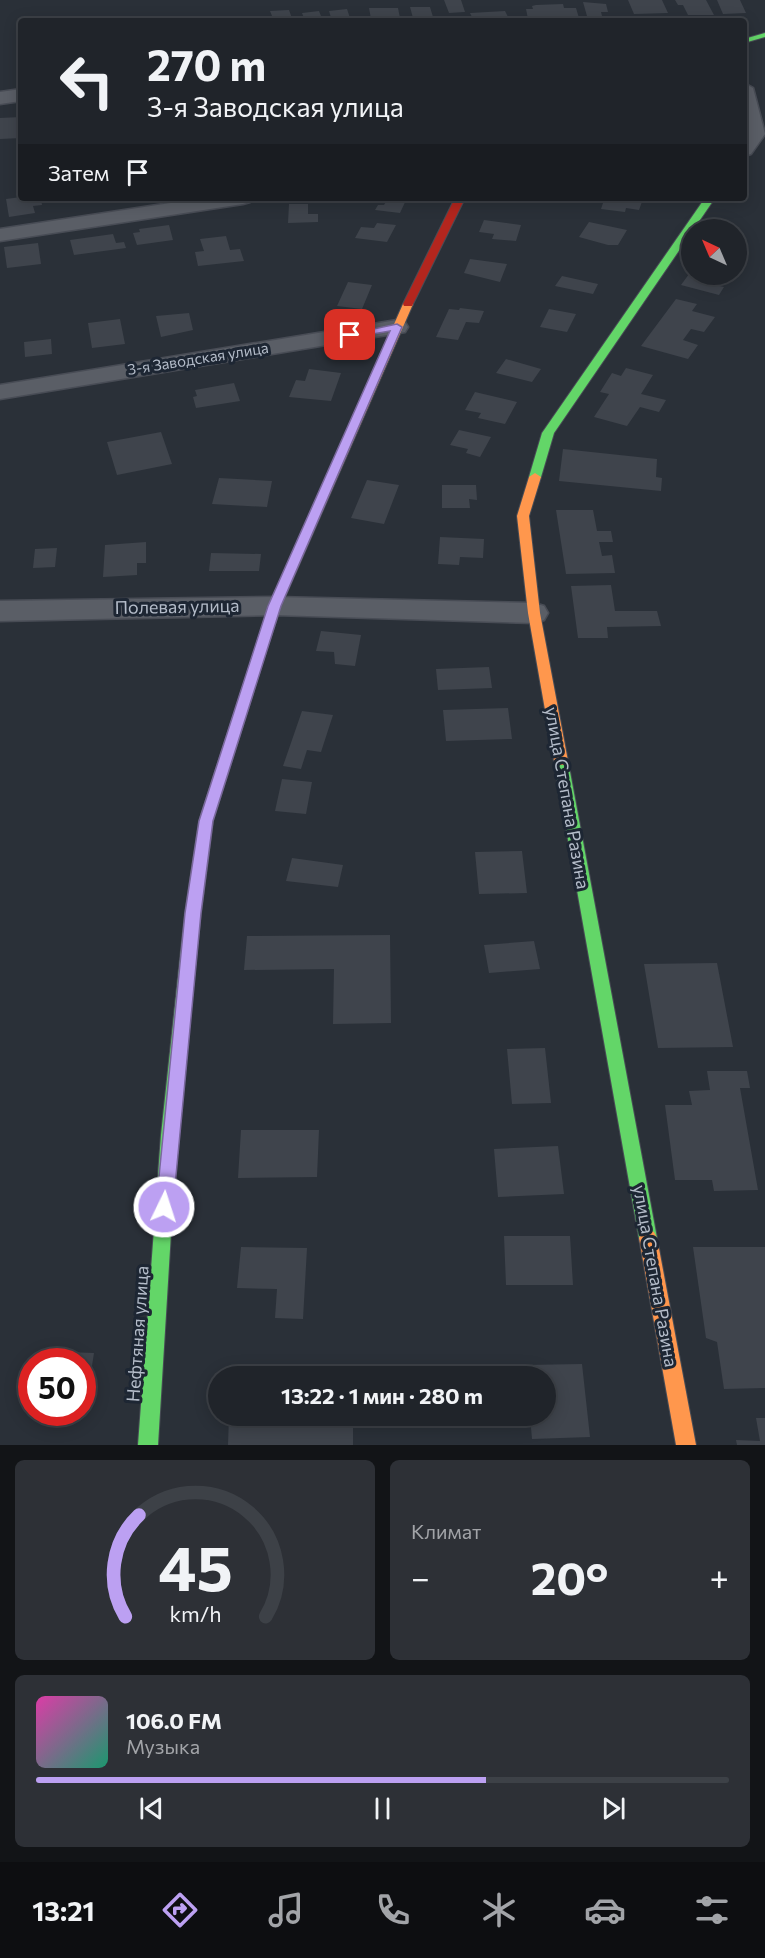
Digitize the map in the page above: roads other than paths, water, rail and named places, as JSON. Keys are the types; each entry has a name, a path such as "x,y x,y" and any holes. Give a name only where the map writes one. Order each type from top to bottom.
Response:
{"main road":[{"path":"747,40 765,35"},
{"name":"Нефтяная улица","path":"148,1445 169,1135 193,913 206,821 275,606 397,327 459,201"},
{"name":"улица Степана Разина","path":"686,1445 534,613 522,516 548,433 708,201"}],"street":[{"path":"0,98 18,95"},
{"path":"747,98 757,132 747,146"},
{"path":"0,235 223,201"},
{"name":"3-я Заводская улица","path":"0,392 397,327"},
{"name":"Полевая улица","path":"0,611 275,606 534,613"}]}
